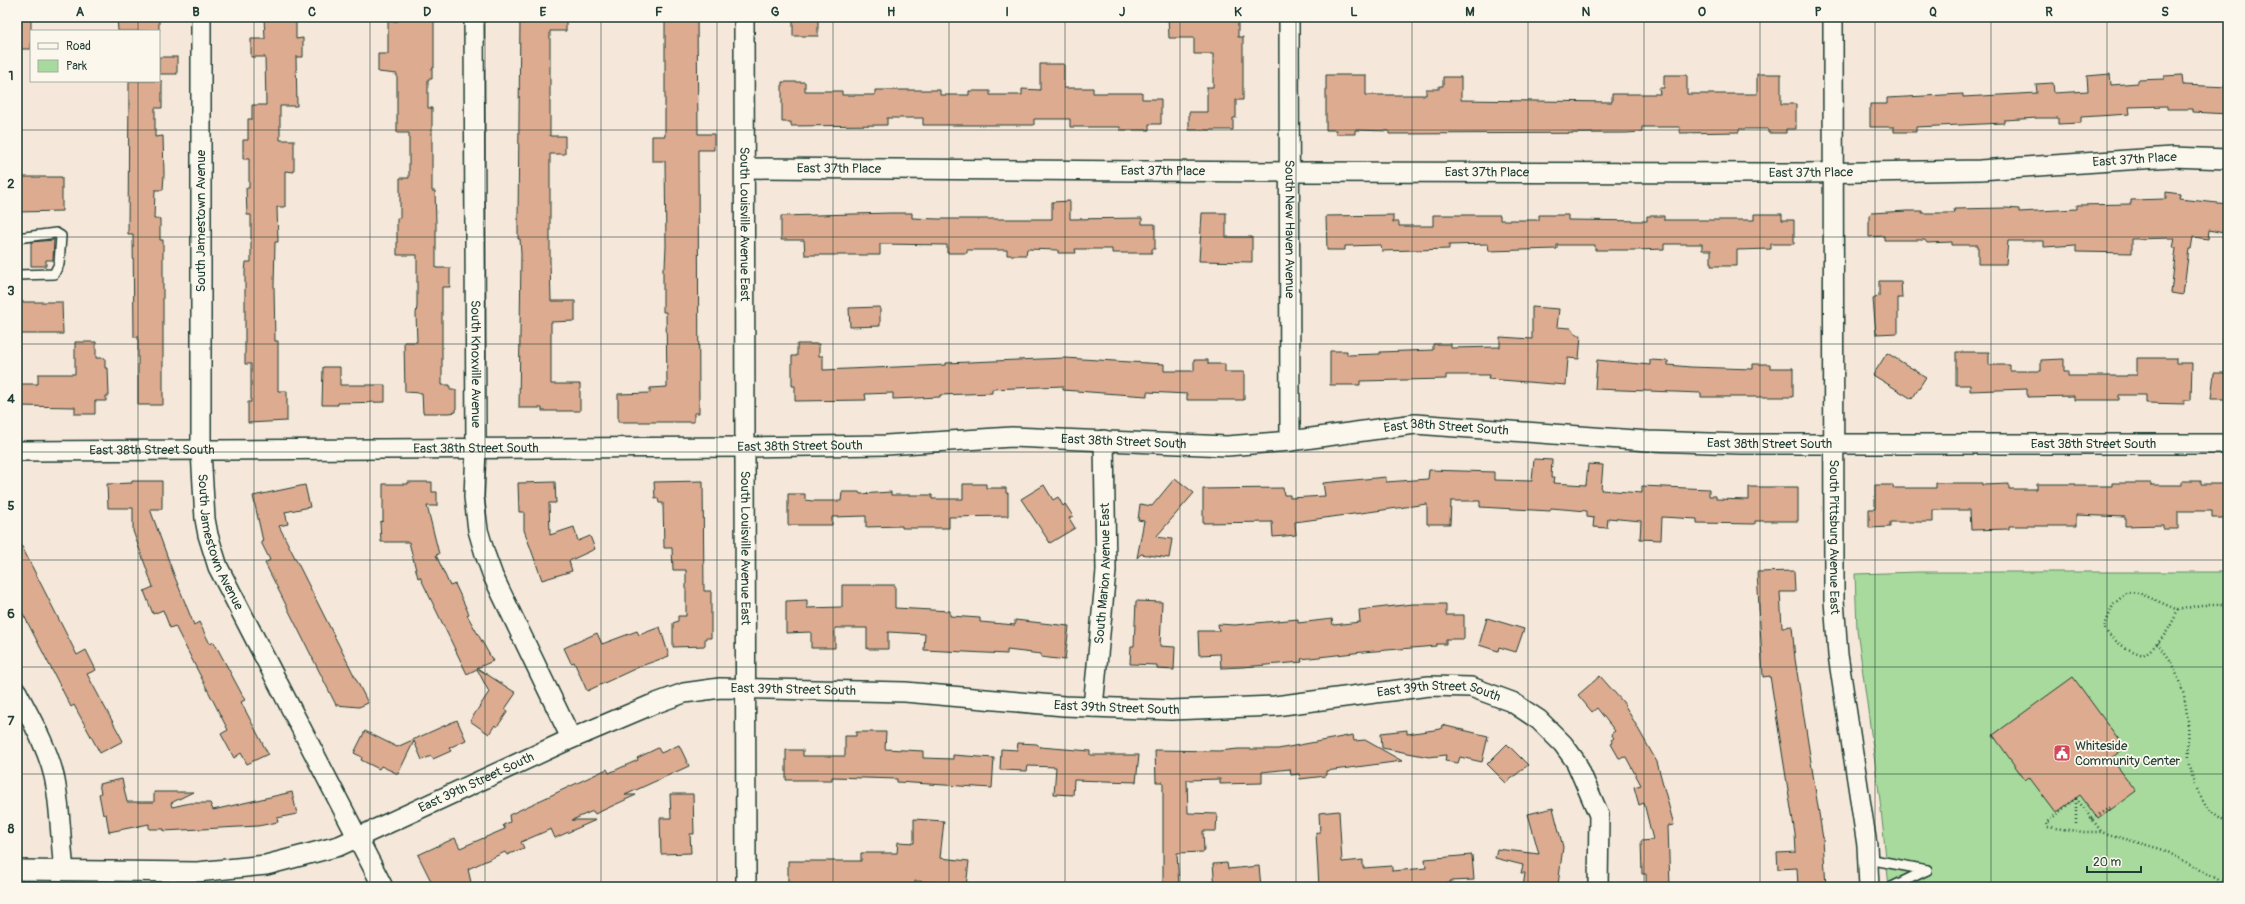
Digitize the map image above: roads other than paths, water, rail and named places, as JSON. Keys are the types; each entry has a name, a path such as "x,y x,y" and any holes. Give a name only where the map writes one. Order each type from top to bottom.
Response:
{"street":[{"name":"South Jamestown Avenue","path":"201,17 201,451 208,535 218,567 383,887"},
{"name":"South Knoxville Avenue","path":"474,17 476,449 474,497 478,530 493,576 571,738"},
{"name":"South Louisville Avenue East","path":"744,17 746,887"},
{"name":"South New Haven Avenue","path":"1289,17 1288,172 1290,442"},
{"name":"South Pittsburg Avenue East","path":"1833,17 1834,600 1838,655 1845,711 1859,784 1868,860 1869,887"},
{"name":"East 37th Place","path":"745,168 1288,172 1833,172 1980,170 2172,157 2228,159"},
{"name":"East 38th Street South","path":"17,451 745,447 886,445 1012,437 1220,446 1290,442 1415,424 1648,441 1741,444 2228,444"},
{"name":"South Marion Avenue East","path":"1093,707 1106,571 1104,440"},
{"name":"East 39th Street South","path":"17,870 197,872 266,865 339,846 571,738 651,705 684,693 720,688 745,690 921,693 1093,707 1170,710 1275,706 1429,686 1471,688 1512,702 1539,720 1563,744 1576,762 1599,815 1598,887"},
{"path":"17,692 41,739 54,774 59,804 64,870"}],"lane":[{"path":"17,238 56,233 61,236 59,264 54,274 17,275"},
{"path":"1868,860 1927,870 1892,887"}],"place":[{"name":"Whiteside Community Center","path":"2062,753"}]}
